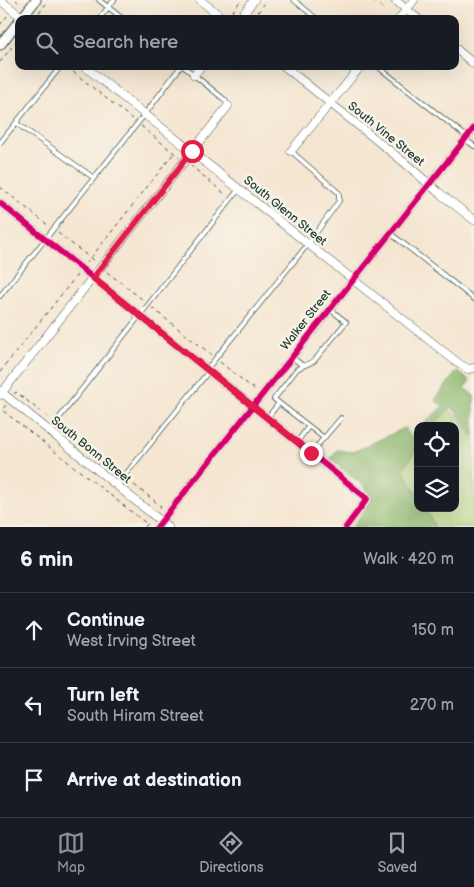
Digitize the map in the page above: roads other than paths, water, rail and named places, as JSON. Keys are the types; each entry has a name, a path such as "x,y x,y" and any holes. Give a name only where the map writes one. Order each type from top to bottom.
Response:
{"street":[{"path":"0,0 17,15"},
{"path":"24,15 36,0"},
{"path":"200,0 219,15"},
{"path":"242,15 254,0"},
{"path":"395,0 413,15"},
{"path":"402,15 414,0"},
{"path":"0,44 15,26"},
{"path":"459,51 474,64"},
{"name":"South Glenn Street","path":"89,70 458,364 468,369 474,368"},
{"path":"194,75 198,70"},
{"name":"South Vine Street","path":"289,70 474,220"},
{"path":"291,151 358,70"},
{"path":"1,393 228,106"},
{"name":"Walker Street","path":"159,524 474,128"},
{"path":"0,204 253,406 367,500 346,527"},
{"name":"South Bonn Street","path":"1,393 117,485 159,524 168,527"}],"lane":[{"path":"99,0 118,15"},
{"path":"102,15 114,0"},
{"path":"294,0 312,15"},
{"path":"0,143 58,70"},
{"path":"0,296 179,70"},
{"path":"187,70 225,100 228,106"},
{"path":"382,70 474,146"},
{"path":"16,123 94,178"},
{"path":"117,485 208,370 215,358 308,244 339,201 339,192 291,151"},
{"path":"49,431 239,189"},
{"path":"390,233 474,300"},
{"path":"324,438 274,399 297,369 314,361 346,322 330,309"},
{"path":"292,357 303,366"},
{"path":"267,418 280,403"},
{"path":"311,453 341,418"},
{"path":"297,442 309,426"}]}
